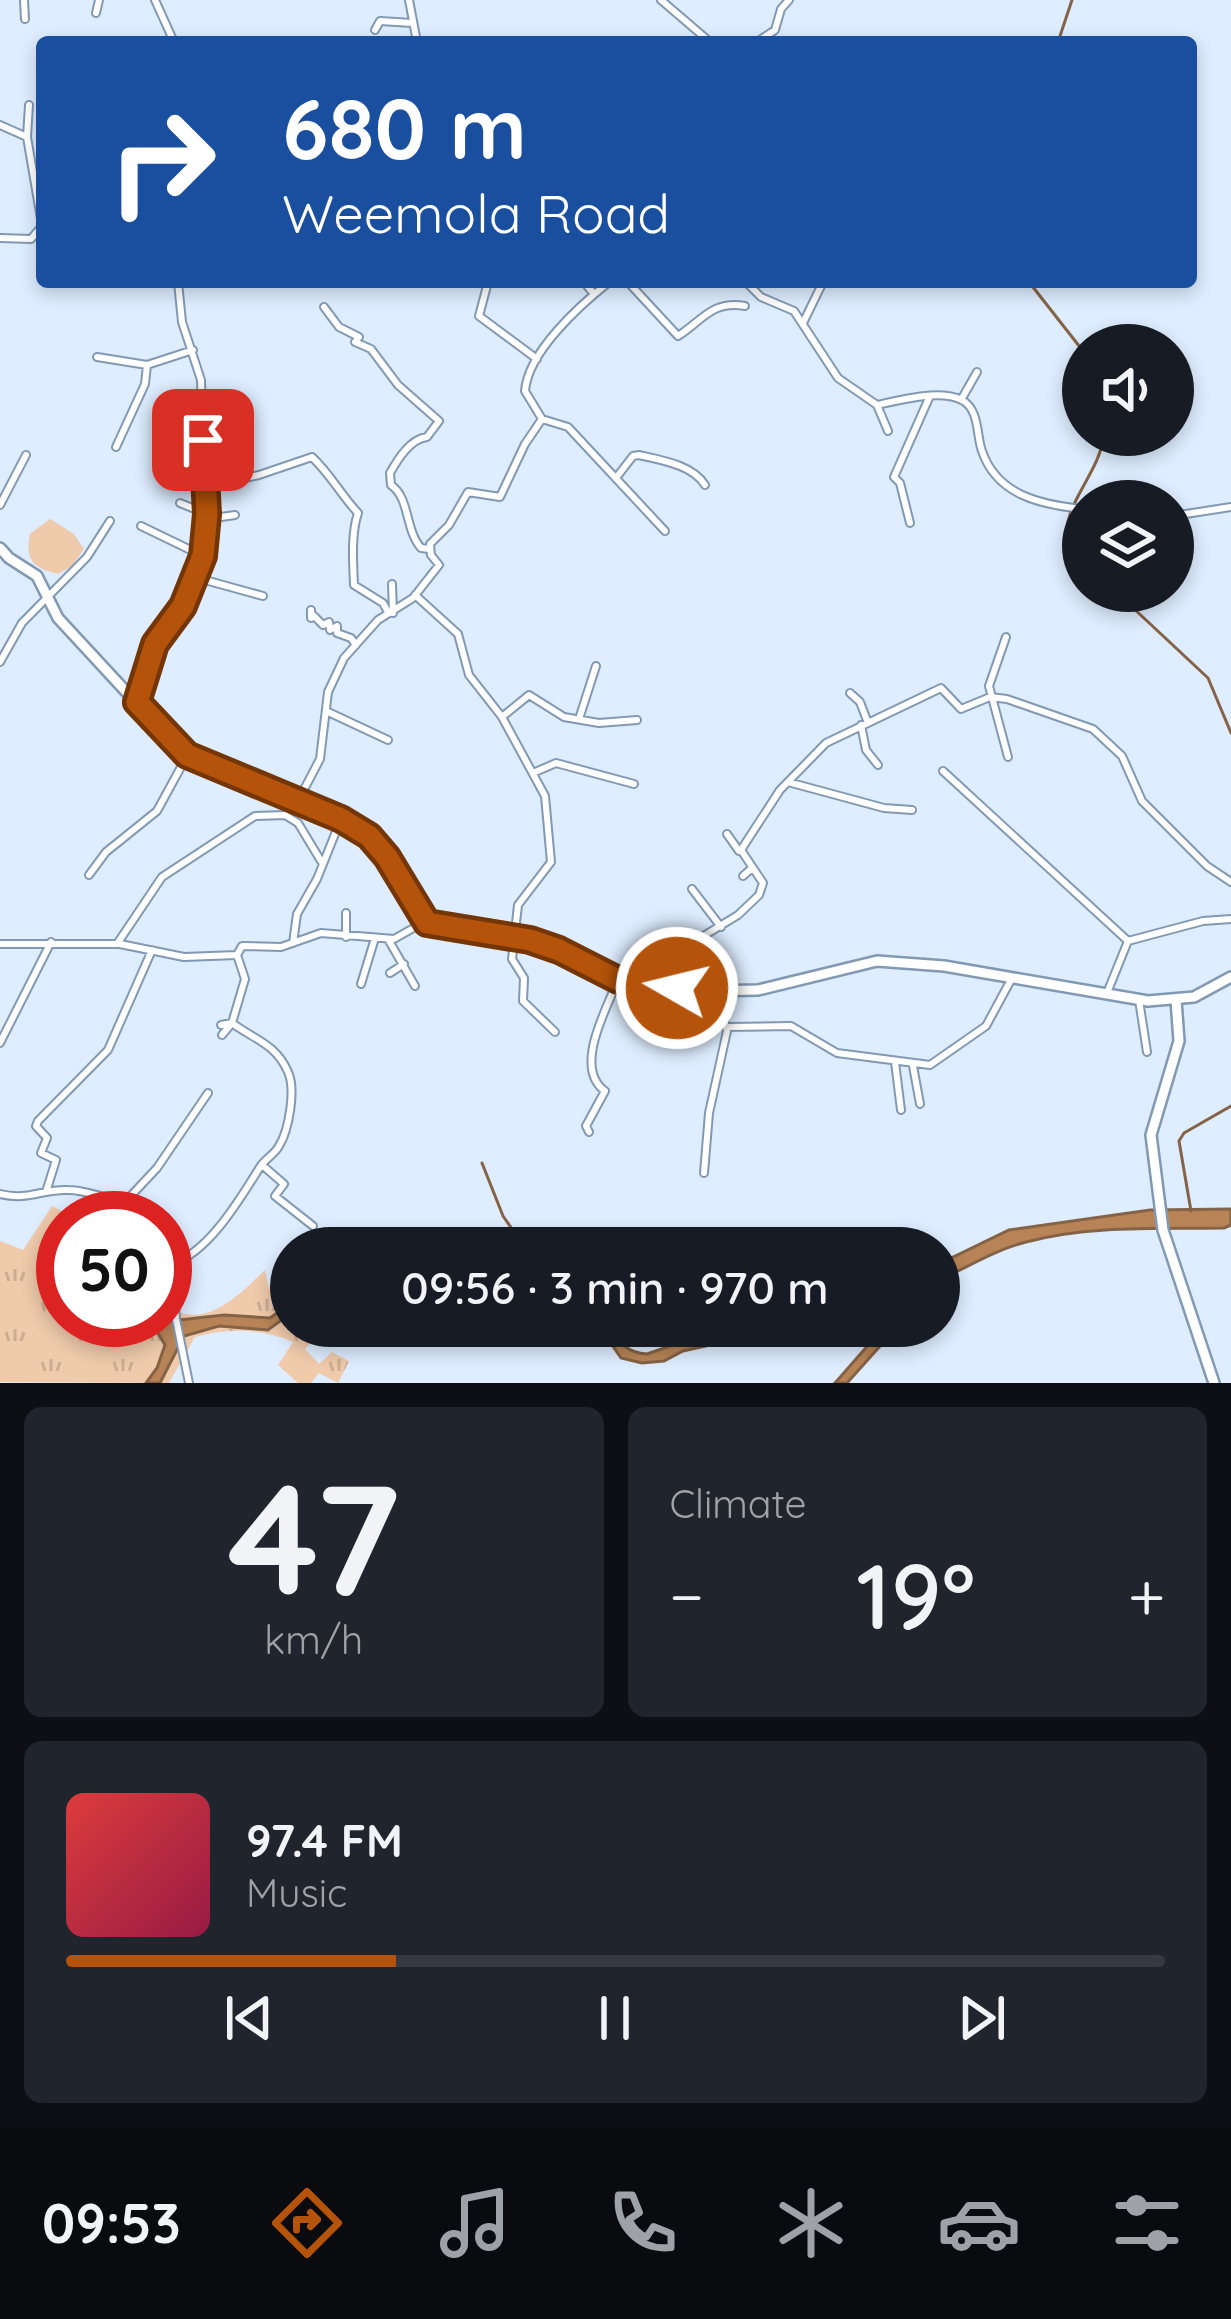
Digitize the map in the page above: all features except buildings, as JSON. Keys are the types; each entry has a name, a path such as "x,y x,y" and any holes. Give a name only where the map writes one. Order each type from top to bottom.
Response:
{"main road":[{"path":"0,548 38,576 58,618 187,755 341,819 379,845 424,922 515,937 559,950 618,980 716,992 758,990 878,961 1139,1000 1176,1000 1206,993 1231,977"},
{"path":"1176,1000 1179,1041 1151,1136 1163,1230 1214,1383"}],"street":[{"path":"24,0 25,19"},
{"path":"96,14 99,0"},
{"path":"409,0 415,36"},
{"path":"661,0 703,36"},
{"path":"767,36 775,31 789,0"},
{"path":"158,1 173,36"},
{"path":"375,30 380,21 412,23"},
{"path":"29,105 28,138 36,188"},
{"path":"0,124 36,140"},
{"path":"0,238 32,239 36,233"},
{"path":"137,702 155,644 183,606 203,556 207,516 201,380 182,322 179,288"},
{"path":"486,288 479,316 536,359"},
{"path":"589,288 594,294"},
{"path":"602,288 536,359 525,391 542,419 568,427 665,530"},
{"path":"634,288 678,336 711,308 728,303 745,306"},
{"path":"752,288 761,297 785,304 838,378 877,406 888,431"},
{"path":"803,323 820,288"},
{"path":"285,815 320,759 328,692 339,667 390,612 416,595 440,565 429,549 413,539 390,473 407,449 418,438 427,437 439,421 398,385 371,349 355,342 359,337 331,320 324,307"},
{"path":"97,357 147,365 194,350"},
{"path":"116,447 145,384 147,365"},
{"path":"961,400 976,372"},
{"path":"877,406 929,398 961,400 974,412 982,454 1010,487 1033,502 1062,506"},
{"path":"910,523 900,483 894,477 929,398"},
{"path":"429,549 472,489 500,497 542,419"},
{"path":"0,505 26,454"},
{"path":"616,478 639,454 699,475 706,485"},
{"path":"206,487 312,457 334,478 359,516 352,531 354,585 390,612"},
{"path":"180,503 207,516 235,515"},
{"path":"1194,513 1231,507"},
{"path":"0,662 22,623 87,557 110,521"},
{"path":"141,526 203,556"},
{"path":"194,577 262,596"},
{"path":"390,612 392,584"},
{"path":"416,595 458,634 469,675 502,717 548,807 552,857 520,898 512,958 524,978 523,1001 555,1032"},
{"path":"310,610 310,618 312,614 323,625 329,622 330,630 337,626 337,633 352,638 356,645"},
{"path":"1006,637 989,686 1009,758"},
{"path":"579,719 596,666"},
{"path":"741,854 788,782 826,743 940,688 962,709 990,697 1062,715 1093,729 1121,756 1142,801 1207,866 1231,882"},
{"path":"850,693 864,723 866,750 878,765"},
{"path":"502,717 529,695 564,717 599,723 637,720"},
{"path":"326,711 388,740"},
{"path":"89,875 120,839 157,812 187,755"},
{"path":"533,773 556,763 634,784"},
{"path":"943,771 1128,941"},
{"path":"788,782 884,808 912,810"},
{"path":"118,944 162,877 255,816 285,815 306,832 322,861"},
{"path":"293,944 297,914 341,819"},
{"path":"677,988 683,958 692,943 721,927 759,895 764,884 727,834"},
{"path":"743,876 752,868"},
{"path":"692,889 721,927"},
{"path":"346,913 346,937"},
{"path":"1128,941 1203,921 1231,920"},
{"path":"222,1035 232,1023 245,979 237,956 242,946 293,944 321,933 388,939 424,922"},
{"path":"361,984 375,938"},
{"path":"388,939 415,986"},
{"path":"1106,996 1128,941"},
{"path":"0,1043 51,942"},
{"path":"0,944 118,944 198,958 237,956"},
{"path":"46,1191 56,1160 41,1153 47,1138 36,1126 38,1121 108,1050 152,950"},
{"path":"390,973 404,964"},
{"path":"727,1028 791,1026 837,1053 930,1065 986,1025 1012,978"},
{"path":"589,1132 586,1126 604,1091 593,1081 589,1058 618,980"},
{"path":"704,1173 709,1113 727,1028 716,992"},
{"path":"1139,1000 1147,1052"},
{"path":"192,1253 279,1148 284,1132 290,1075 275,1050 232,1023 221,1025"},
{"path":"895,1062 901,1110"},
{"path":"913,1066 920,1104"},
{"path":"135,1191 157,1168 208,1093"},
{"path":"262,1165 284,1184 275,1196 313,1226"},
{"path":"0,1194 20,1199 36,1195"},
{"path":"181,1347 189,1383"}],"green space":[{"path":"50,519 74,534 84,549 72,566 58,574 36,565 29,550 30,534"},
{"path":"36,1230 36,1347 189,1347 169,1383 0,1382 0,1241 23,1250"},
{"path":"265,1270 270,1334 244,1331 195,1337 192,1342 192,1315 220,1308"},
{"path":"290,1347 307,1347 319,1364 332,1352 349,1361 338,1383 319,1373 311,1383 298,1383 278,1365"}],"shaded area":[{"path":"1231,1209 1231,1225 1074,1233 1003,1249 960,1270 960,1254 1009,1230 1150,1210"},
{"path":"270,1318 270,1329 219,1326 192,1334 192,1319"},
{"path":"164,1347 178,1347 160,1383 146,1383"},
{"path":"613,1347 647,1354 667,1347 701,1347 664,1361 621,1358"},
{"path":"867,1347 879,1347 847,1383 835,1383"}],"waterway":[{"path":"1060,36 1072,0"},
{"path":"1034,288 1062,324"},
{"path":"1086,480 1098,456"},
{"path":"1137,612 1208,678 1231,733"},
{"path":"1191,1211 1179,1141 1184,1133 1231,1106"},
{"path":"482,1163 511,1227"}],"route":[{"path":"203,440 207,514 203,556 183,606 155,644 137,702 187,755 341,819 369,836 427,923 530,940 618,980 677,988"}]}
